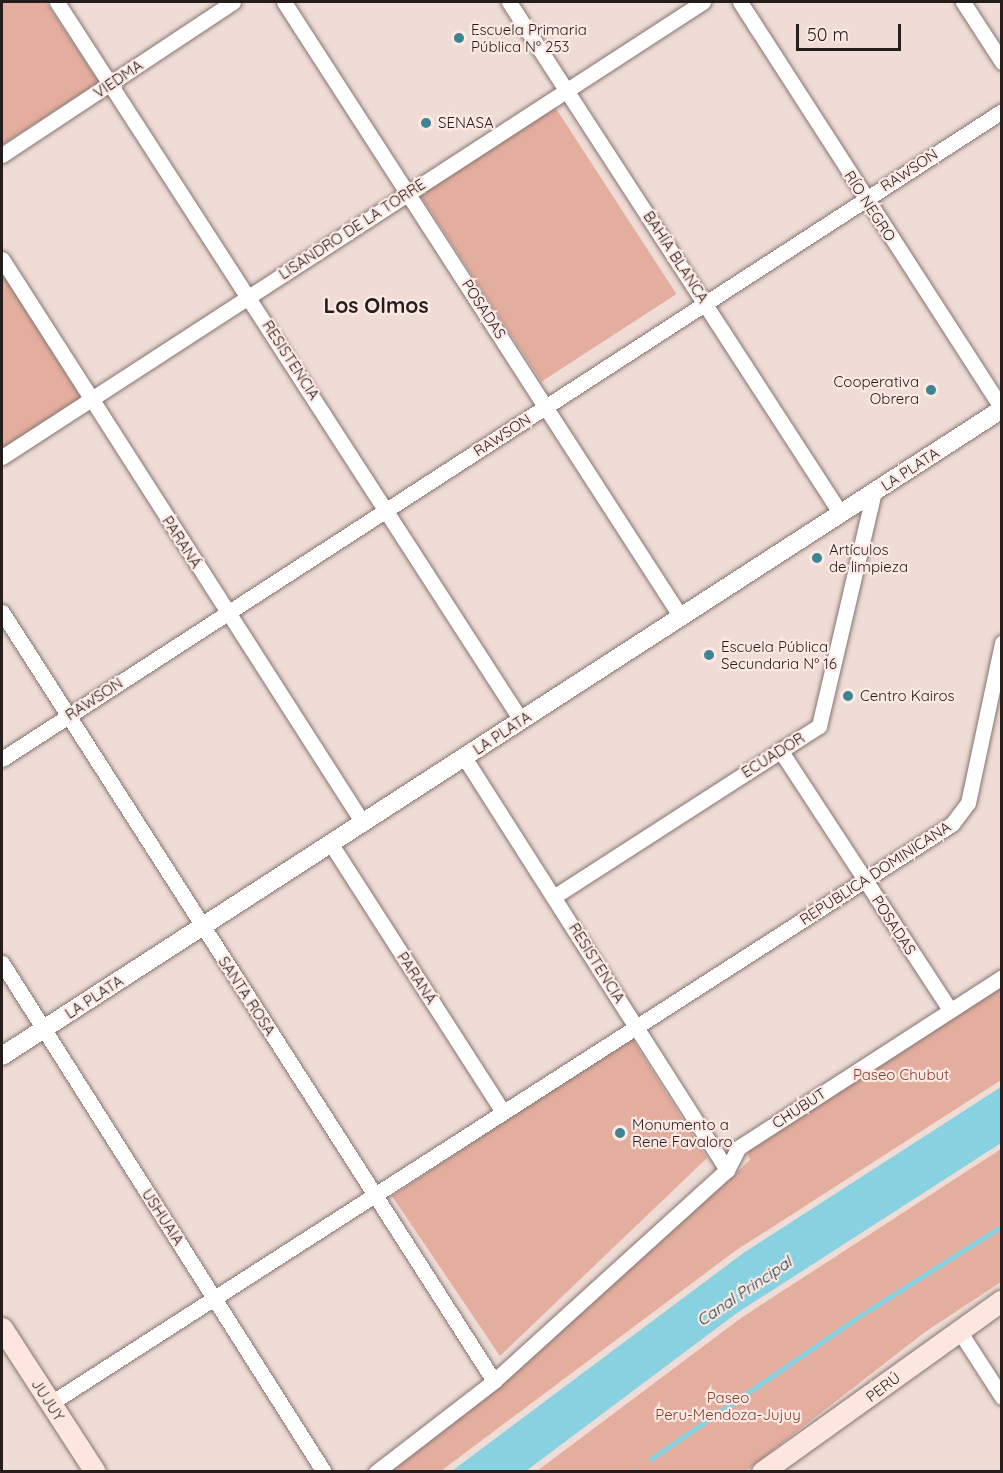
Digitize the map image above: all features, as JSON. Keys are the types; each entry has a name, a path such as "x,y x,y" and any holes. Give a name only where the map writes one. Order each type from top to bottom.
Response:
{"main road":[{"name":"PERÚ","path":"762,1472 871,1396 958,1329 1002,1300"},
{"name":"JUJUY","path":"2,1328 95,1472"}],"street":[{"name":"RESISTENCIA","path":"57,2 249,295 521,720"},
{"name":"VIEDMA","path":"2,155 233,2"},
{"name":"POSADAS","path":"284,2 547,406 681,617"},
{"name":"BAHÍA BLANCA","path":"509,2 568,89 841,514"},
{"name":"LISANDRO DE LA TORRE","path":"2,457 703,2"},
{"name":"RÍO NEGRO","path":"740,2 1002,409"},
{"path":"963,2 1002,62"},
{"name":"RAWSON","path":"2,759 1002,111"},
{"name":"PARANÁ","path":"2,259 363,823"},
{"name":"LA PLATA","path":"2,1056 1002,409"},
{"name":"ECUADOR","path":"555,896 819,726 823,718 874,492"},
{"name":"SANTA ROSA","path":"2,612 205,925 494,1381"},
{"name":"REPUBLICA DOMINICANA","path":"51,1403 964,814 1002,643"},
{"name":"POSADAS","path":"780,750 950,1010"},
{"name":"RESISTENCIA","path":"464,757 555,896 727,1170"},
{"name":"PARANÁ","path":"331,844 503,1112"},
{"name":"USHUAIA","path":"2,963 324,1472"},
{"name":"CHUBUT","path":"376,1472 494,1381 727,1170 738,1148 1002,977"},
{"path":"958,1329 1002,1396"}],"green space":[{"path":"2,2 46,2 99,82 2,145"},
{"path":"555,107 676,294 541,382 420,195"},
{"path":"2,272 82,399 2,450"},
{"name":"Paseo Chubut","path":"1001,987 1001,1080 735,1251 441,1471 391,1472 498,1388 750,1160 747,1151 892,1054"},
{"path":"631,1037 707,1158 500,1356 392,1196"},
{"name":"Paseo Peru-Mendoza-Jujuy","path":"1001,1149 1001,1282 925,1332 746,1471 537,1471 741,1318"}],"water":[{"name":"Canal Principal","path":"1001,1087 1001,1143 737,1313 526,1471 452,1471 742,1254"}],"waterway":[{"path":"868,1311 1002,1226"},
{"path":"651,1459 863,1314"}],"place":[{"name":"Escuela Primaria Pública N° 253","path":"459,38"},
{"name":"SENASA","path":"426,123"},
{"name":"Cooperativa Obrera","path":"931,390"},
{"name":"Artículos de limpieza","path":"817,558"},
{"name":"Escuela Pública Secundaria N° 16","path":"709,655"},
{"name":"Centro Kairos","path":"848,696"},
{"name":"Monumento a Rene Favaloro","path":"620,1133"}],"district":[{"name":"Los Olmos","path":"376,305"}]}
